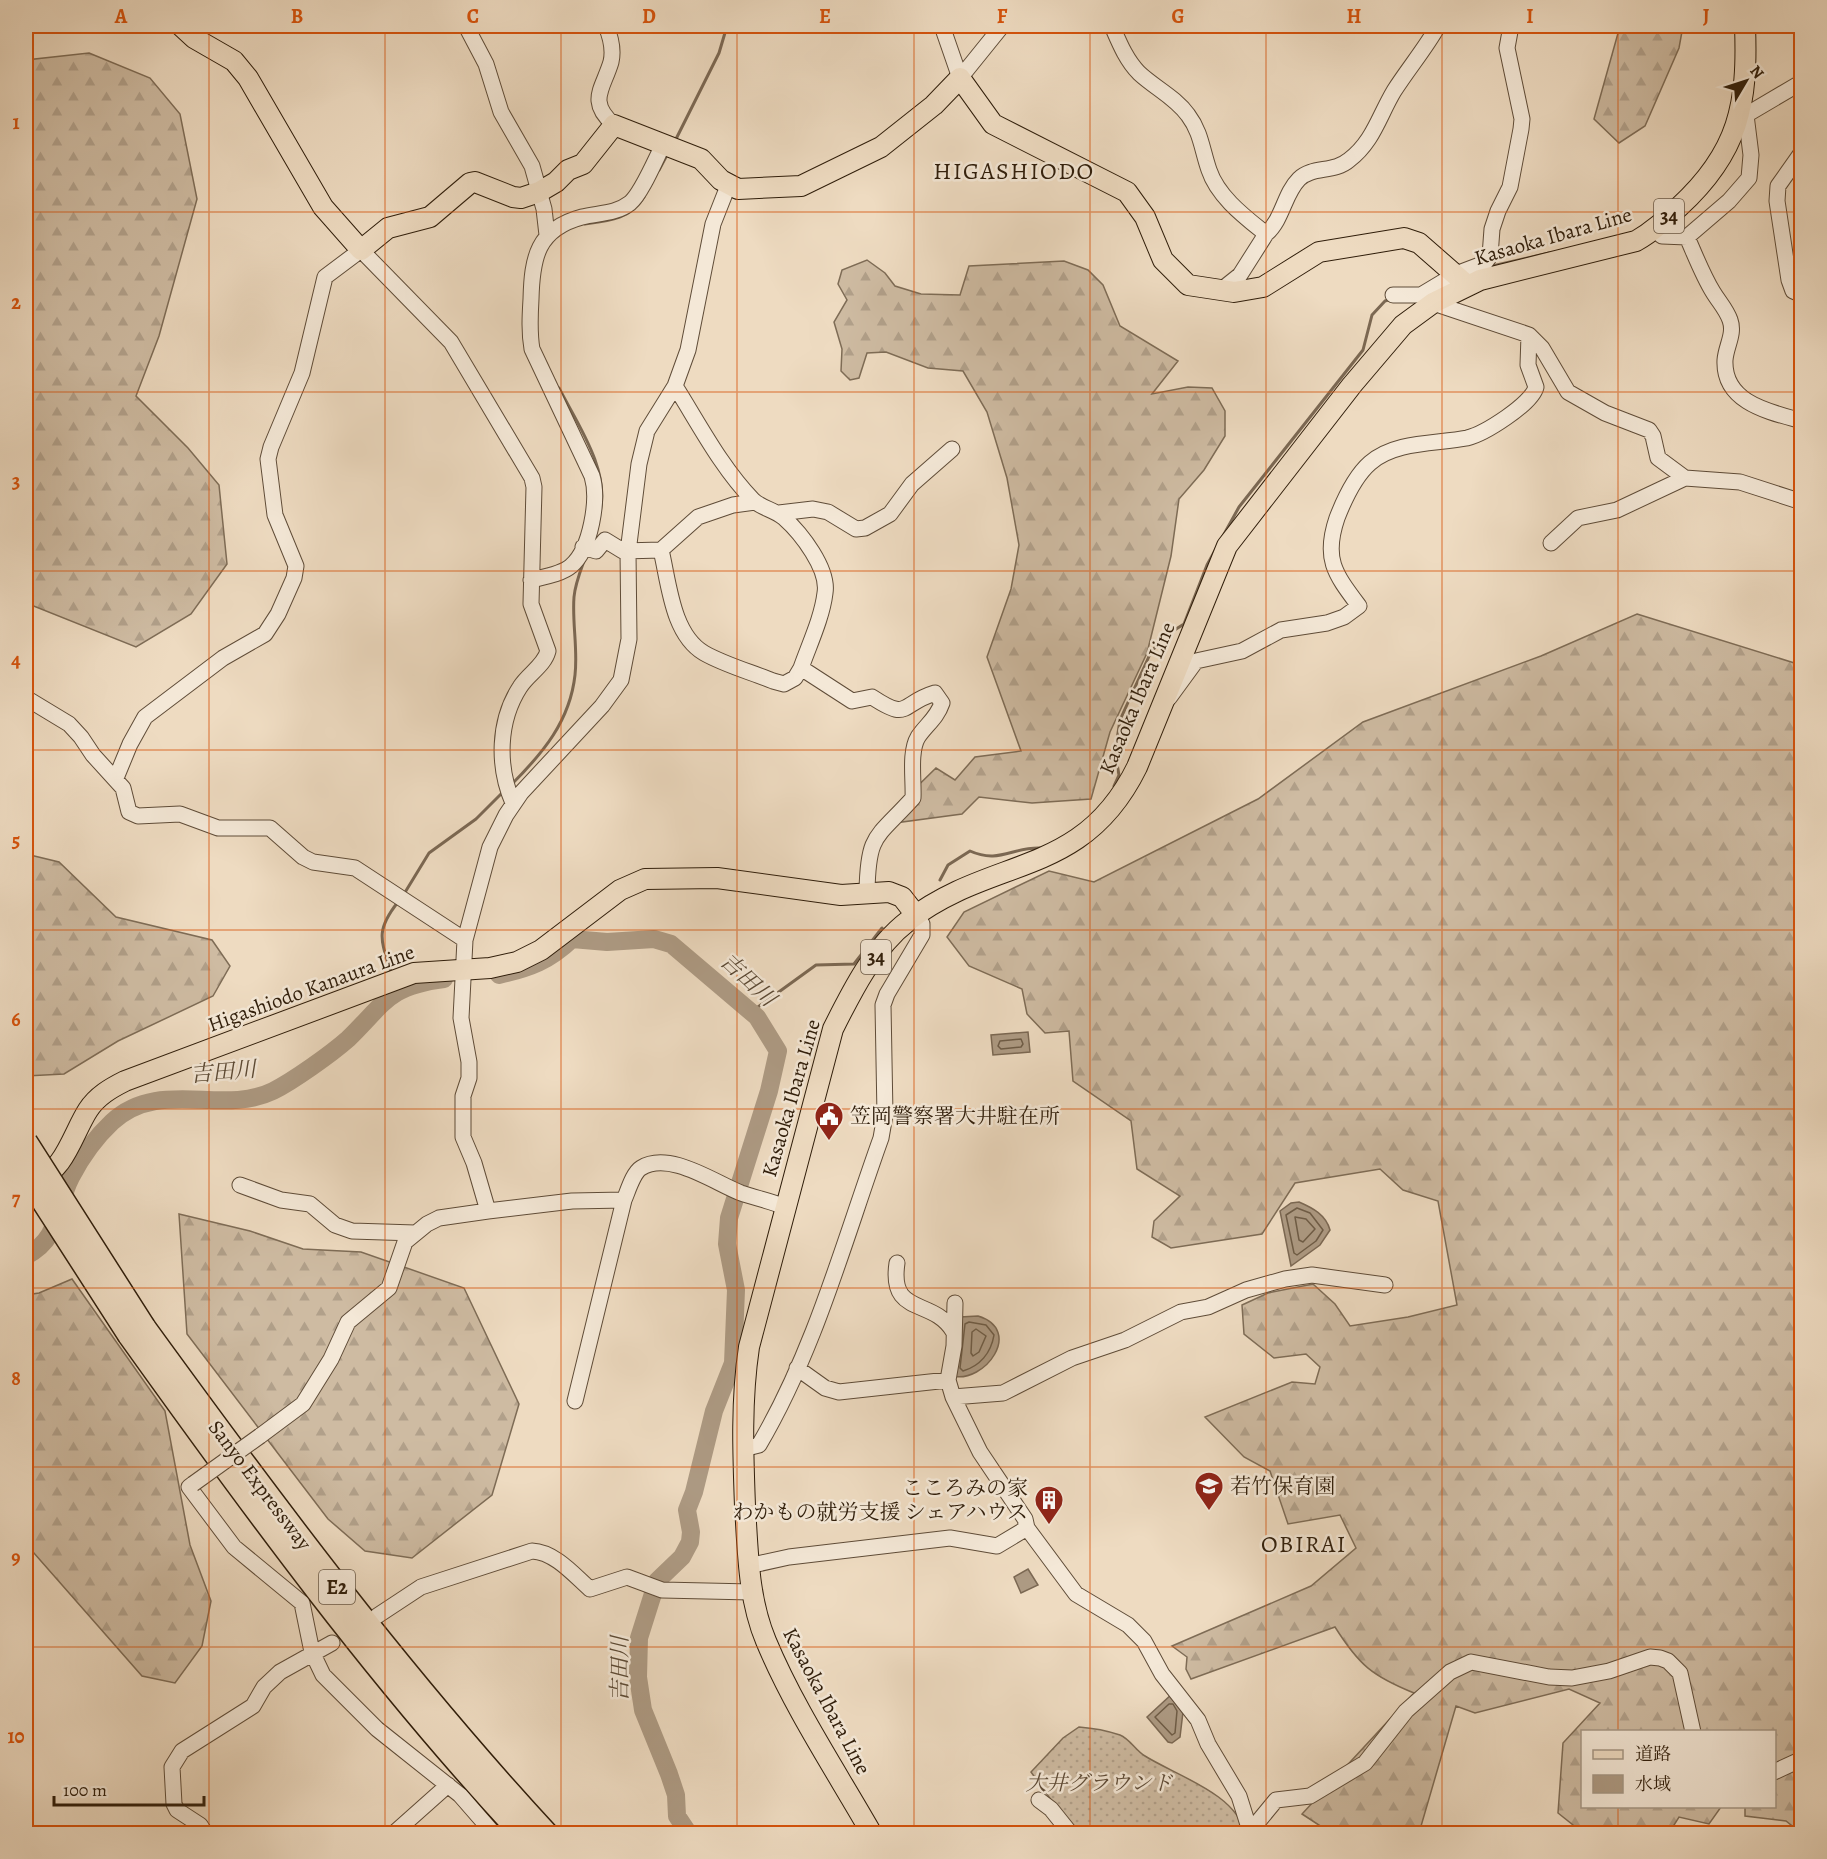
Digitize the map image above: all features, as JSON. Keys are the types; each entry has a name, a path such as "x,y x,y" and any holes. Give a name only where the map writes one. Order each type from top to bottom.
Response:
{"highway":[{"name":"Sanyo Expressway","path":"26,1142 137,1331 376,1638 547,1833"},
{"name":"Sanyo Expressway","path":"26,1175 137,1331 263,1523 362,1648 522,1833"}],"main road":[{"path":"181,26 194,38 234,61 248,78 323,207 361,250 388,228 430,218 470,183 475,182 513,197 521,198 539,192 556,182 568,170 583,164 614,125 701,159 728,186 738,189 801,186 881,147 934,105 960,78 993,124 1127,192 1144,217 1163,260 1170,270 1188,285 1220,291 1253,290 1263,287 1318,252 1392,238 1404,238 1419,243 1462,280"},
{"name":"Kasaoka Ibara Line","path":"872,1833 784,1679 765,1640 751,1592 748,1566 743,1449 744,1378 749,1347 833,1029 855,986 877,955 899,929 916,915 958,890 1046,857 1093,829 1128,784 1165,701 1218,564 1237,530 1388,343 1412,318 1462,280 1492,276 1636,241 1654,229 1696,192 1722,157 1743,114 1746,80 1745,26"},
{"name":"Higashiodo Kanaura Line","path":"26,1183 41,1179 55,1168 88,1109 110,1089 394,980 425,971 464,976 529,957 613,895 645,879 717,878 831,895 867,892 897,893 916,915"}],"street":[{"path":"466,26 486,64 501,112 532,166 547,235"},
{"path":"606,26 612,46 611,60 599,89 599,104 603,116 614,125"},
{"path":"942,26 960,78"},
{"path":"960,78 1002,26"},
{"path":"1112,26 1125,55 1138,72 1174,100 1199,131 1209,172 1216,185 1238,212 1266,234"},
{"path":"1220,291 1240,275 1266,234 1277,224 1296,182 1306,173 1338,168 1368,144 1394,91 1423,53 1438,26"},
{"path":"1393,295 1421,295 1462,280 1491,256 1492,229 1510,187 1522,119 1507,48 1511,26"},
{"path":"1654,229 1662,236 1688,237 1729,201 1749,178 1751,155 1743,114 1801,83"},
{"path":"531,580 570,568 586,548 596,508 596,489 538,366 529,335 533,263 536,253 547,235 567,222 608,213 633,202 669,145"},
{"path":"1802,152 1778,186 1776,201 1789,280 1793,291 1802,295"},
{"path":"488,1211 474,1162 463,1137 463,1096 469,1078 469,1062 461,1018 465,939 490,847 510,793 602,706 621,680 630,639 628,552 639,464 647,431 675,386 693,331 713,224 728,186"},
{"path":"1688,237 1713,292 1731,323 1732,333 1725,360 1730,382 1742,398 1752,406 1802,421"},
{"path":"116,778 130,744 145,717 223,658 269,630 283,605 294,578 296,566 275,515 268,459 302,373 325,277 361,250 451,342 532,478 534,495 531,580 533,614 548,651 546,658 519,689 509,715 501,753 510,793"},
{"path":"1433,303 1529,335 1542,348 1568,392 1596,410 1649,430 1653,436 1658,458 1685,478"},
{"path":"1165,701 1174,694 1196,661 1242,651 1281,630 1327,623 1344,617 1359,606 1341,582 1330,558 1337,519 1358,478 1370,463 1383,455 1433,441 1472,436 1528,400 1536,387 1528,365 1529,335"},
{"path":"660,550 673,604 694,645 704,653 784,684 795,678 801,668 826,592 824,581 806,540 779,513 755,502 727,468 675,386"},
{"path":"779,513 813,509 828,512 856,529 865,528 890,514 912,484 952,449"},
{"path":"1551,543 1578,518 1617,510 1685,478 1740,482 1802,502"},
{"path":"586,548 596,551 605,540 616,549 628,552 660,550 698,517 733,505 755,502"},
{"path":"801,668 852,701 872,697 892,710 900,711 935,693 942,703 939,714 918,737 914,746 913,798 878,834 871,847 868,856 867,892"},
{"path":"26,698 69,724 93,756 123,788 129,812 138,816 180,814 218,828 270,828 303,857 313,862 355,868 465,939"},
{"path":"743,1449 759,1445 780,1408 828,1295 881,1138 885,1116 883,1005 922,934 922,924 916,915"},
{"path":"575,1401 624,1200 638,1171 651,1165 677,1165 694,1170 738,1191 785,1207"},
{"path":"240,1185 281,1200 310,1204 335,1225 352,1231 414,1233"},
{"path":"494,1833 448,1785 376,1729 323,1675 312,1652 302,1603 234,1547 189,1487 303,1404 348,1322 389,1288 405,1242 414,1233 439,1218 572,1201 624,1200"},
{"path":"897,1263 895,1280 897,1290 903,1298 943,1319 953,1331"},
{"path":"953,1397 1003,1392 1072,1358 1125,1340 1181,1312 1208,1307 1246,1290 1285,1279 1312,1275 1385,1285"},
{"path":"955,1303 948,1380 953,1397 980,1452 1025,1520 1027,1528 1076,1594 1128,1625 1144,1641 1162,1674 1198,1720 1208,1744 1239,1796 1249,1832"},
{"path":"797,1368 825,1388 838,1392 948,1380"},
{"path":"748,1566 789,1557 950,1538 997,1546 1027,1528"},
{"path":"377,1616 421,1587 532,1551 554,1558 590,1589 627,1577 655,1587 751,1592"},
{"path":"206,1833 200,1825 177,1810 174,1804 172,1767 182,1750 204,1734 239,1716 252,1706 272,1679 312,1652 332,1643"},
{"path":"1249,1832 1276,1800 1310,1796 1365,1763 1406,1711 1450,1672 1471,1662 1549,1677 1572,1678 1609,1671 1650,1657 1660,1658 1668,1661 1680,1673 1693,1730"},
{"path":"1776,1771 1802,1759"},
{"path":"393,1833 448,1785"},
{"path":"1039,1800 1051,1809 1071,1833"}],"green space":[{"path":"1620,26 1683,26 1679,48 1645,126 1619,143 1594,119"},
{"path":"89,53 150,78 180,114 197,199 159,336 136,396 188,448 219,485 227,564 191,614 136,647 26,603 26,60"},
{"path":"867,260 885,273 895,286 921,294 960,295 969,266 1064,261 1088,270 1103,285 1120,326 1178,361 1152,394 1188,387 1212,388 1225,411 1225,436 1204,470 1179,499 1171,556 1147,653 1110,732 1091,799 1032,803 979,797 962,814 887,824 892,811 936,768 955,780 975,757 1021,751 987,657 1011,589 1019,545 1007,478 987,412 963,371 928,368 886,352 867,353 859,378 850,380 841,371 842,349 834,322 847,300 838,284 842,270"},
{"path":"1637,614 1801,665 1801,1833 1786,1821 1745,1816 1745,1808 1776,1808 1776,1730 1581,1730 1581,1808 1720,1808 1709,1824 1679,1817 1669,1833 1576,1833 1573,1825 1558,1813 1563,1743 1600,1703 1569,1689 1475,1713 1456,1706 1419,1833 1331,1833 1302,1814 1414,1693 1387,1681 1368,1668 1359,1660 1335,1627 1191,1679 1186,1669 1187,1657 1172,1646 1311,1586 1356,1548 1340,1515 1288,1524 1270,1471 1244,1457 1205,1417 1292,1382 1315,1384 1320,1367 1306,1354 1274,1358 1244,1334 1242,1305 1268,1293 1313,1284 1335,1304 1350,1326 1408,1317 1457,1305 1438,1201 1403,1190 1380,1169 1295,1183 1262,1234 1171,1248 1152,1237 1154,1221 1180,1196 1137,1169 1131,1121 1073,1081 1069,1031 1045,1033 1027,1014 1022,989 969,966 947,937 964,912 1049,871 1094,882 1258,799 1363,722 1541,656"},
{"path":"26,854 59,862 116,917 212,940 230,966 213,996 118,1041 64,1074 26,1076"},
{"path":"179,1214 250,1231 303,1249 361,1252 464,1288 519,1404 492,1495 412,1558 365,1551 328,1519 187,1334"},
{"path":"72,1279 165,1411 190,1545 211,1601 202,1646 175,1683 142,1676 26,1544 26,1295 39,1293"},
{"name":"大井グラウンド","path":"1079,1727 1120,1735 1145,1756 1204,1787 1231,1808 1240,1820 1244,1833 1075,1833 1031,1772 1063,1738"}],"water":[{"path":"1028,1032 1030,1052 993,1055 991,1035"},
{"path":"1299,1202 1318,1213 1330,1230 1320,1245 1291,1266 1280,1211 1291,1203"},
{"path":"978,1316 991,1323 998,1332 999,1343 995,1354 976,1372 964,1376 952,1376 960,1317"},
{"path":"1028,1569 1038,1585 1021,1593 1014,1577"},
{"path":"1172,1694 1183,1712 1180,1737 1172,1743 1168,1742 1147,1717"}],"waterway":[{"path":"675,141 719,53 727,26"},
{"path":"659,170 667,155"},
{"path":"585,224 618,218 633,210 644,197"},
{"path":"1488,267 1549,253"},
{"path":"1114,786 1119,775 1115,753 1120,720 1151,652 1165,636 1184,624 1207,565 1239,507 1363,350 1372,315 1385,301 1391,299"},
{"path":"559,388 583,432 596,464 602,496 600,512"},
{"path":"511,785 534,761 553,735 561,722 572,692 576,665 574,597 584,561"},
{"path":"404,894 429,853 476,819 504,791"},
{"path":"940,880 948,865 970,851 980,855 998,856 1030,848 1040,848"},
{"path":"391,972 382,936 386,921 398,902"},
{"path":"751,1012 816,965 854,964 882,928"},
{"name":"吉田川","path":"499,975 539,963 572,939 607,942 654,939 671,944 757,1017 778,1051 769,1091 729,1218 727,1244 736,1290 733,1363 714,1411 694,1492 687,1510 691,1532 690,1542 682,1557 657,1581 639,1638 638,1677 643,1710 676,1795 677,1816 689,1834"},
{"name":"吉田川","path":"26,1256 46,1240 56,1221 66,1189 79,1162 100,1134 130,1109 150,1102 170,1099 233,1100 253,1098 273,1091 341,1045 389,998 411,986 444,979"}],"place":[{"name":"笠岡警察署大井駐在所","path":"829,1142"},
{"name":"若竹保育園","path":"1209,1512"},
{"name":"こころみの家 わかもの就労支援 シェアハウス","path":"1049,1526"}],"district":[{"name":"HIGASHIODO","path":"1014,171"},
{"name":"OBIRAI","path":"1304,1544"}]}
